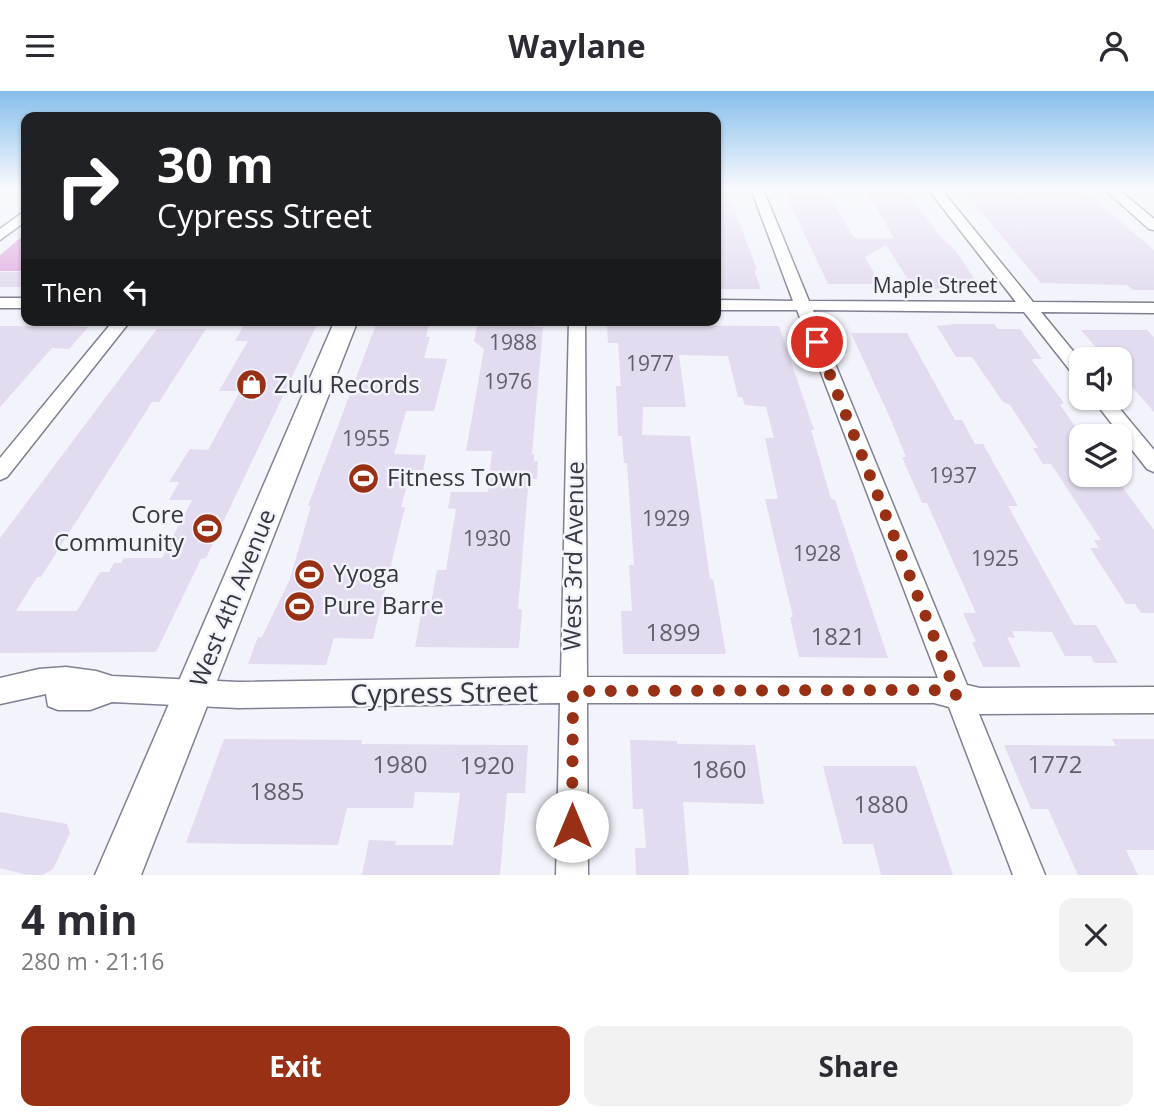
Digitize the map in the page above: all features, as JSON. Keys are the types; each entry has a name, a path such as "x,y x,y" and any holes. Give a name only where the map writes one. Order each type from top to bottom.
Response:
{"main road":[{"name":"West 4th Avenue","path":"118,875 345,326"}],"street":[{"path":"771,226 1028,875"},
{"path":"963,226 1069,358"},
{"path":"0,303 21,303"},
{"name":"Maple Street","path":"721,306 1154,307"},
{"path":"0,472 118,326"},
{"name":"West 3rd Avenue","path":"572,875 577,326"},
{"path":"1110,410 1154,464"},
{"name":"Cypress Street","path":"6,691 41,681 98,682 112,689"},
{"name":"Cypress Street","path":"58,697 90,697 112,689 238,695 934,690 980,701 1153,700"}],"shaded area":[{"path":"21,238 21,271 0,271 0,255"}],"building":[{"path":"721,226 741,226 761,289 721,289"},
{"path":"800,226 847,226 854,238 894,238 887,226 932,226 956,251 981,289 917,289 886,245 865,257 880,284 828,284"},
{"path":"993,226 1125,226 1154,250 1154,290 1133,290 1127,285 1041,283"},
{"path":"0,272 21,272 21,287 0,287"},
{"path":"994,324 998,329 1020,329 1042,359 1031,359 1064,403 1060,405 1073,424 1069,424 1069,487 1122,487 1154,530 1154,613 1141,613 1135,604 1126,604 1090,548 1099,548 1094,540 1101,540 1051,464 1043,464 1033,448 1038,448 1010,405 1003,402 972,357 956,357 937,326"},
{"path":"0,326 88,327 69,349 52,348 0,407"},
{"path":"244,326 316,326 206,558 201,559 156,652 0,653 0,538 157,329 206,329 159,402 152,402 41,577 37,577 16,611 77,611 100,572 109,572 114,563 121,563 124,558 162,558 192,500 169,500 179,482 169,482 190,449 208,450 240,391 219,391 248,341 235,341"},
{"path":"376,326 429,326 426,337 430,337 424,358 447,359 434,411 406,411 394,454 426,455 423,470 411,470 401,507 405,507 373,639 334,638 326,665 248,664 258,637 262,637 290,579 311,506 308,506"},
{"path":"477,326 543,327 532,454 534,461 538,461 537,479 533,479 533,486 528,487 518,609 522,610 519,648 415,647 422,609 430,609 437,570 446,570 456,509 448,508 451,492 488,492 492,451 466,451 484,349 474,341"},
{"path":"607,326 779,326 814,430 811,430 831,499 835,500 888,658 799,657 790,617 793,617 765,499 778,499 765,438 774,438 766,407 745,405 742,397 738,397 728,356 679,355 686,407 643,407 642,435 690,436 710,579 713,579 726,654 623,654 621,611 632,611 629,565 634,565 627,463 624,463 622,436 618,436 616,386 621,386 618,343 608,343"},
{"path":"1081,330 1147,330 1154,337 1154,412 1132,387 1132,347 1096,347"},
{"path":"851,333 907,333 955,420 962,420 975,444 983,444 1018,506 1008,506 1074,625 1096,625 1118,663 1094,663 1091,656 1065,656 1052,632 1012,631 1015,638 1007,637 1021,667 983,667 972,642 976,642 963,613 976,613 927,503 922,503 902,457 906,457 891,420"},
{"path":"224,739 362,740 361,744 528,745 525,793 507,793 500,875 362,875 369,840 396,841 395,845 453,845 460,793 415,792 413,808 347,808 338,845 186,843"},
{"path":"1112,739 1154,739 1154,850 1126,850 1138,875 1078,875 1048,809 1031,809 1004,745 1116,746"},
{"path":"630,740 677,741 677,744 755,745 764,804 683,802 689,875 636,875 635,848 646,848 643,809 633,809"},
{"path":"823,766 916,766 953,875 881,875 873,844 843,844"},
{"path":"0,812 67,824 70,833 53,869 43,875 27,875 0,868"}],"place":[{"name":"Zulu Records","path":"251,385"},
{"name":"Fitness Town","path":"364,478"},
{"name":"Core Community","path":"207,529"},
{"name":"Yyoga","path":"310,574"},
{"name":"Pure Barre","path":"300,606"}],"route":[{"path":"572,826 573,691 934,690 957,695 817,342"}]}
